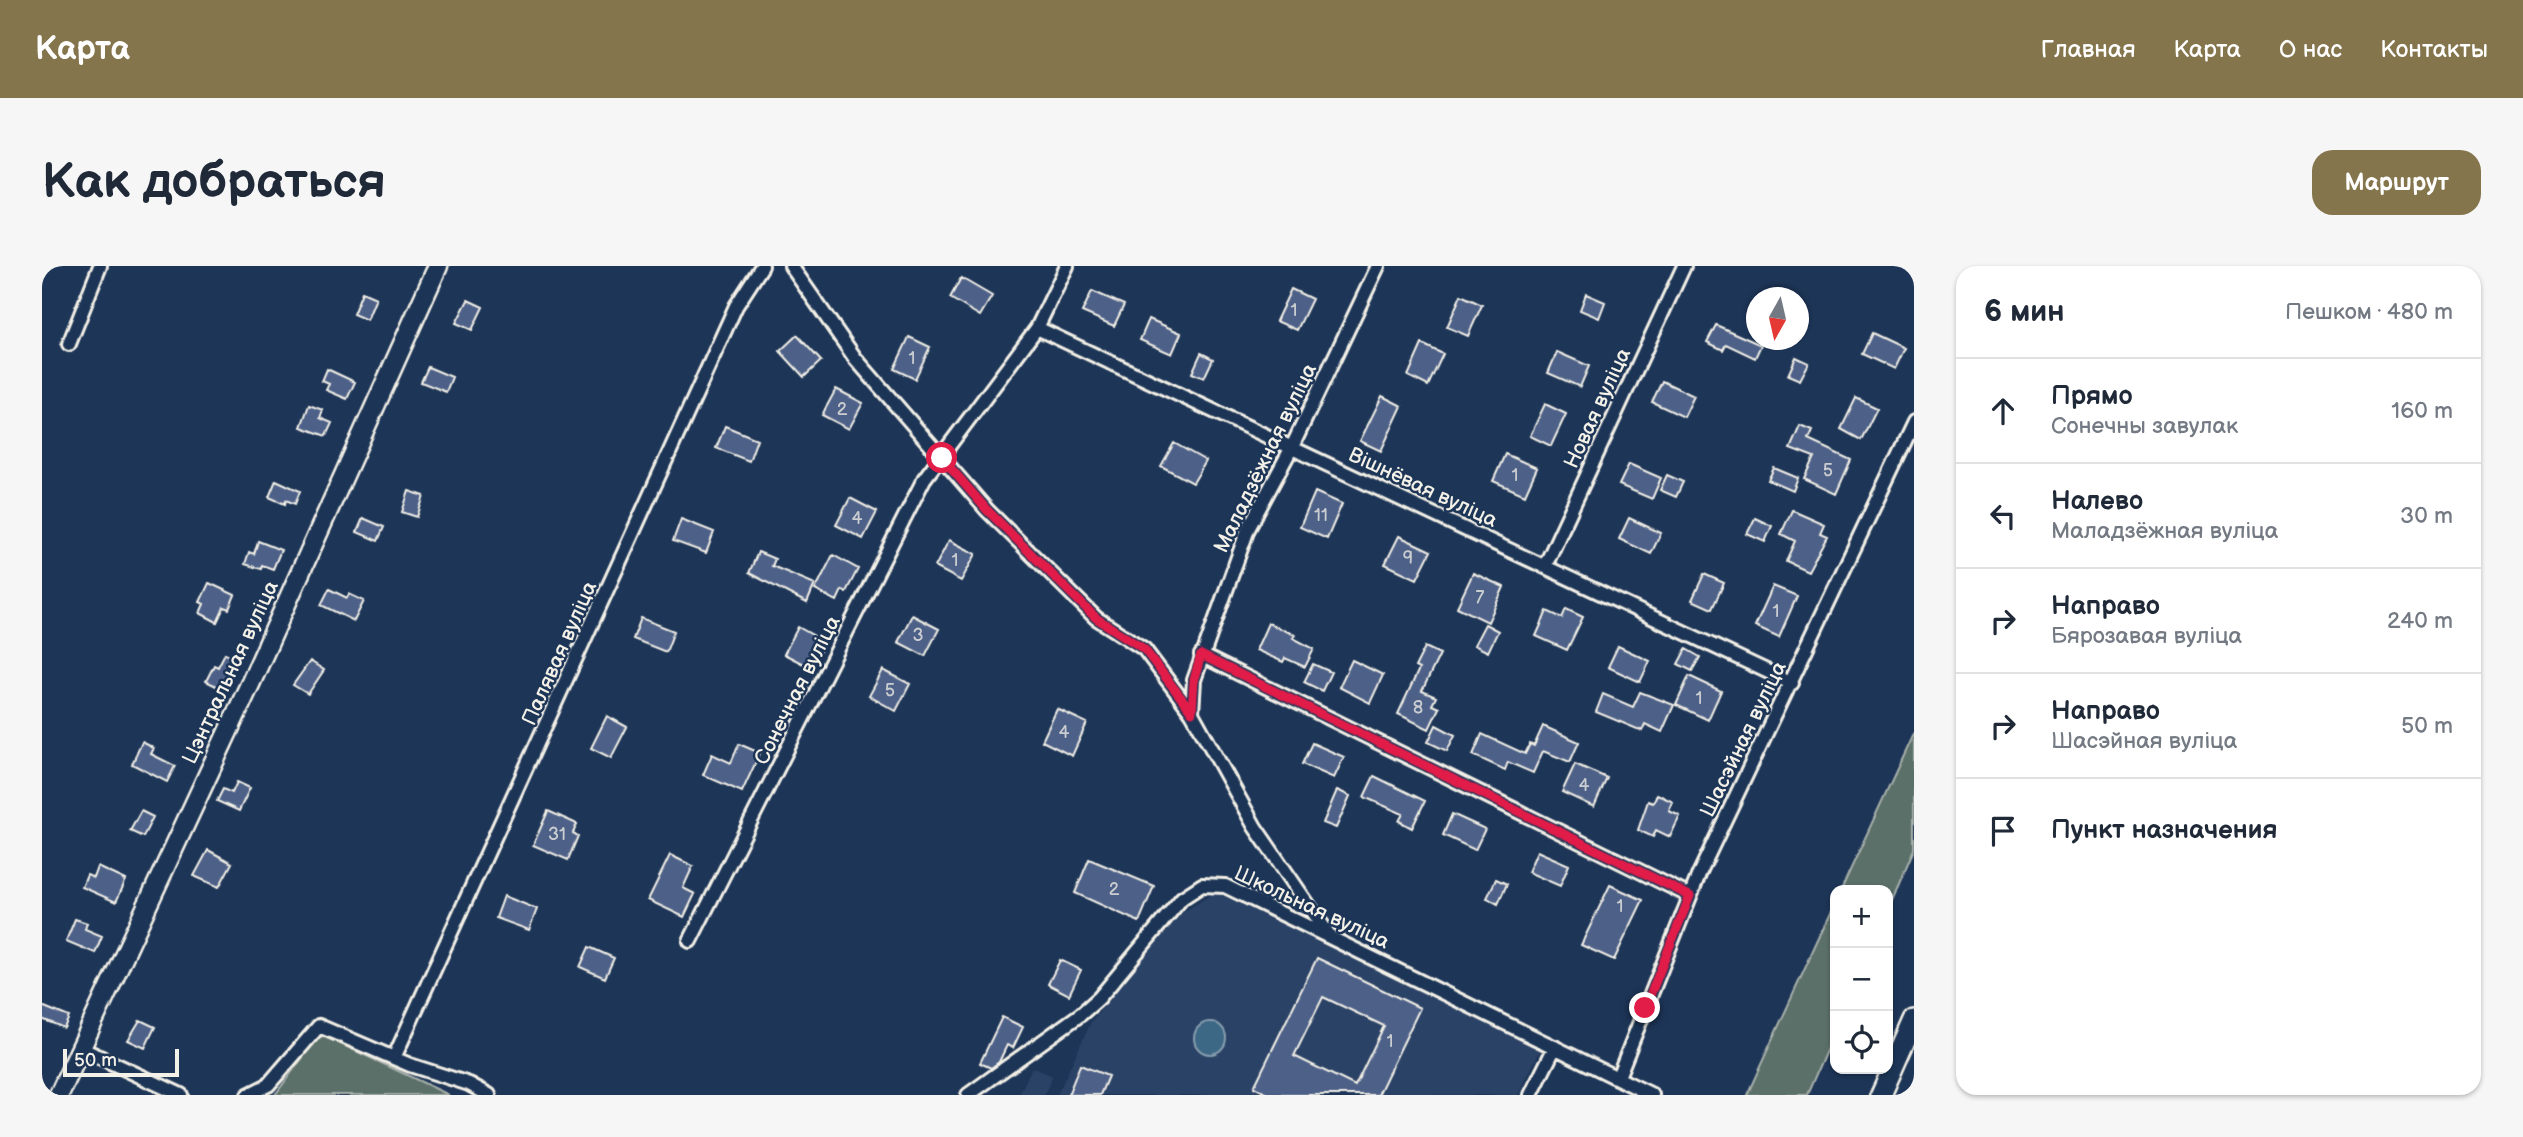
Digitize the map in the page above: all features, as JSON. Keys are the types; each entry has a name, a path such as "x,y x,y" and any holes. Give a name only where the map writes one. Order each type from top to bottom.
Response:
{"main road":[{"path":"1881,1095 1914,1020"}],"street":[{"path":"69,344 100,266"},
{"name":"Цэнтральная вуліца","path":"59,1095 269,643 438,266"},
{"name":"Палявая вуліца","path":"394,1058 736,306 762,266"},
{"path":"790,266 855,358 987,510 1096,618 1144,649 1192,712 1255,827 1329,935"},
{"path":"942,458 1037,328 1067,266"},
{"name":"Маладзёжная вуліца","path":"1192,712 1194,680 1201,655 1248,529 1293,447 1378,266"},
{"name":"Новая вуліца","path":"1545,566 1684,266"},
{"name":"Вішнёвая вуліца","path":"1037,328 1792,683"},
{"name":"Шасэйная вуліца","path":"1618,1077 1690,896 1914,422"},
{"name":"Сонечная вуліца","path":"690,941 882,568 906,513 924,479 942,458"},
{"path":"1201,655 1690,896"},
{"name":"Школьная вуліца","path":"968,1095 1064,1024 1082,1014 1191,889 1214,883 1329,935 1652,1095"},
{"path":"248,1095 268,1085 319,1026 394,1058 469,1084 489,1095"},
{"path":"1531,1095 1555,1047"},
{"path":"80,1048 181,1095"}],"shaded area":[{"path":"1216,892 1541,1049 1518,1095 1057,1095 1091,1022 1175,917"},
{"path":"1210,1022 1222,1026 1226,1038 1222,1050 1210,1054 1198,1050 1194,1038 1198,1026"},
{"path":"1032,1067 1053,1076 1044,1095 1019,1095"}],"green space":[{"path":"1914,732 1914,849 1893,897 1893,885 1843,885"},
{"path":"1830,914 1830,1042 1807,1095 1747,1095"},
{"path":"320,1034 449,1095 275,1095"}],"building":[{"path":"961,278 992,296 980,316 950,298"},
{"path":"1291,289 1312,299 1297,330 1276,321"},
{"path":"1092,291 1124,305 1114,326 1082,312"},
{"path":"362,292 376,298 367,320 353,314"},
{"path":"1586,294 1605,302 1599,318 1580,310"},
{"path":"1461,295 1482,305 1468,336 1447,327"},
{"path":"468,300 483,307 472,330 456,323"},
{"path":"1149,319 1181,333 1172,354 1140,340"},
{"path":"1716,325 1746,338 1746,350 1759,350 1755,358 1726,344 1723,350 1707,342"},
{"path":"1872,333 1904,348 1894,369 1862,354"},
{"path":"797,335 821,361 804,377 780,351"},
{"path":"909,337 930,347 915,379 894,369"},
{"path":"1422,344 1443,354 1428,386 1408,376"},
{"path":"1557,352 1589,366 1580,387 1548,373"},
{"path":"1201,353 1213,359 1204,378 1192,373"},
{"path":"1796,357 1809,363 1800,380 1788,375"},
{"path":"428,367 452,377 446,392 421,382"},
{"path":"327,369 355,382 347,399 326,390 329,384 322,381"},
{"path":"1662,381 1694,396 1684,417 1652,402"},
{"path":"836,389 863,403 849,429 822,415"},
{"path":"1382,396 1402,406 1381,451 1360,441"},
{"path":"1856,398 1877,408 1861,440 1841,429"},
{"path":"1545,404 1566,414 1551,446 1530,436"},
{"path":"309,405 323,410 320,418 332,423 326,436 301,427"},
{"path":"725,426 757,439 749,461 716,448"},
{"path":"1800,426 1812,431 1808,440 1851,460 1836,494 1804,479 1814,458 1790,449"},
{"path":"1174,443 1206,461 1193,483 1161,466"},
{"path":"1505,454 1537,468 1525,495 1493,481"},
{"path":"1629,464 1661,478 1652,499 1619,485"},
{"path":"1774,468 1798,478 1793,491 1768,480"},
{"path":"1667,475 1683,482 1676,497 1660,490"},
{"path":"276,480 300,491 295,504 286,500 285,504 269,497"},
{"path":"409,491 424,496 417,517 402,512"},
{"path":"1315,492 1342,504 1327,539 1300,527"},
{"path":"850,498 877,512 863,539 836,525"},
{"path":"1792,510 1824,524 1820,533 1827,536 1808,571 1786,561 1795,541 1781,534"},
{"path":"363,518 384,527 378,541 357,532"},
{"path":"1629,518 1661,533 1651,554 1619,539"},
{"path":"1755,518 1772,526 1765,542 1747,534"},
{"path":"681,519 714,532 706,553 673,541"},
{"path":"1399,536 1431,551 1417,579 1385,564"},
{"path":"949,540 976,554 961,581 935,567"},
{"path":"258,541 281,550 273,569 262,565 261,569 245,564 249,552 254,554"},
{"path":"758,552 775,559 772,566 815,584 807,603 749,573"},
{"path":"833,555 858,569 846,592 842,590 837,601 815,590"},
{"path":"1473,573 1504,587 1488,622 1457,607"},
{"path":"1704,574 1724,583 1712,609 1692,600"},
{"path":"209,583 235,595 229,609 224,607 217,622 200,613 204,604 200,602"},
{"path":"1773,586 1797,596 1779,637 1755,626"},
{"path":"329,589 347,598 349,594 364,601 354,621 321,605"},
{"path":"1566,609 1583,617 1567,650 1536,636 1547,611 1562,618"},
{"path":"912,615 939,629 925,656 898,642"},
{"path":"641,618 674,631 666,652 633,639"},
{"path":"1268,623 1295,635 1293,638 1314,649 1305,667 1285,658 1283,662 1256,650"},
{"path":"1485,624 1498,631 1488,652 1474,645"},
{"path":"798,627 825,642 811,668 784,654"},
{"path":"1618,646 1650,661 1640,682 1608,667"},
{"path":"1425,647 1440,654 1422,691 1436,697 1432,705 1439,708 1429,729 1398,714 1419,669 1415,667"},
{"path":"1686,649 1700,657 1692,671 1678,664"},
{"path":"225,653 237,659 222,689 206,681 214,665 218,667"},
{"path":"1352,660 1383,675 1370,703 1339,687"},
{"path":"310,661 324,670 308,694 293,685"},
{"path":"1313,664 1331,672 1322,691 1304,682"},
{"path":"883,670 910,684 896,711 869,696"},
{"path":"1689,676 1721,691 1708,720 1676,705"},
{"path":"1640,692 1674,705 1662,732 1645,724 1642,731 1596,712 1603,694 1633,707"},
{"path":"1057,709 1087,723 1072,756 1042,741"},
{"path":"607,716 627,727 611,758 591,748"},
{"path":"1436,725 1455,735 1447,751 1428,742"},
{"path":"1543,726 1579,742 1570,762 1543,751 1533,773 1508,762 1505,770 1473,755 1482,734 1525,754 1530,744 1534,746"},
{"path":"142,742 154,748 151,754 175,766 167,782 132,764"},
{"path":"1312,743 1344,757 1334,778 1302,764"},
{"path":"739,744 760,753 742,792 703,775 712,754 731,763"},
{"path":"1575,764 1607,778 1594,807 1562,792"},
{"path":"1374,776 1425,801 1412,828 1399,821 1403,814 1364,797"},
{"path":"237,782 250,788 239,811 217,801 223,789 232,793"},
{"path":"1337,790 1350,796 1336,828 1323,823"},
{"path":"1657,794 1673,802 1669,811 1680,816 1670,837 1656,830 1653,837 1638,830 1648,801 1653,803"},
{"path":"141,811 153,817 143,837 130,831"},
{"path":"548,811 577,824 573,833 578,836 568,860 533,845"},
{"path":"1452,814 1485,829 1475,850 1443,835"},
{"path":"208,850 232,863 219,887 194,876"},
{"path":"1537,851 1569,865 1560,886 1528,872"},
{"path":"670,855 693,866 683,888 695,894 684,917 648,900"},
{"path":"1089,859 1154,886 1139,922 1075,893"},
{"path":"98,867 126,880 116,902 82,887 87,875 94,878"},
{"path":"1496,879 1507,884 1498,904 1487,898"},
{"path":"1610,885 1643,900 1614,960 1581,945"},
{"path":"504,896 537,909 529,930 496,918"},
{"path":"75,919 87,923 85,929 102,936 95,953 66,941"},
{"path":"589,947 614,958 605,978 580,967"},
{"path":"1317,958 1420,1008 1378,1095 1270,1095 1254,1087","holes":["1323,997 1384,1026 1355,1086 1294,1056"]},
{"path":"1060,960 1081,970 1069,995 1048,984"},
{"path":"42,1006 69,1017 64,1028 42,1019"},
{"path":"1002,1017 1023,1027 1013,1048 1007,1045 999,1062 991,1068 980,1063"},
{"path":"140,1020 155,1027 145,1048 128,1040"},
{"path":"1080,1065 1108,1076 1100,1095 1068,1095"}],"route":[{"path":"942,458 987,510 1096,618 1144,649 1192,712 1194,680 1201,655 1690,896 1645,1008"}]}
